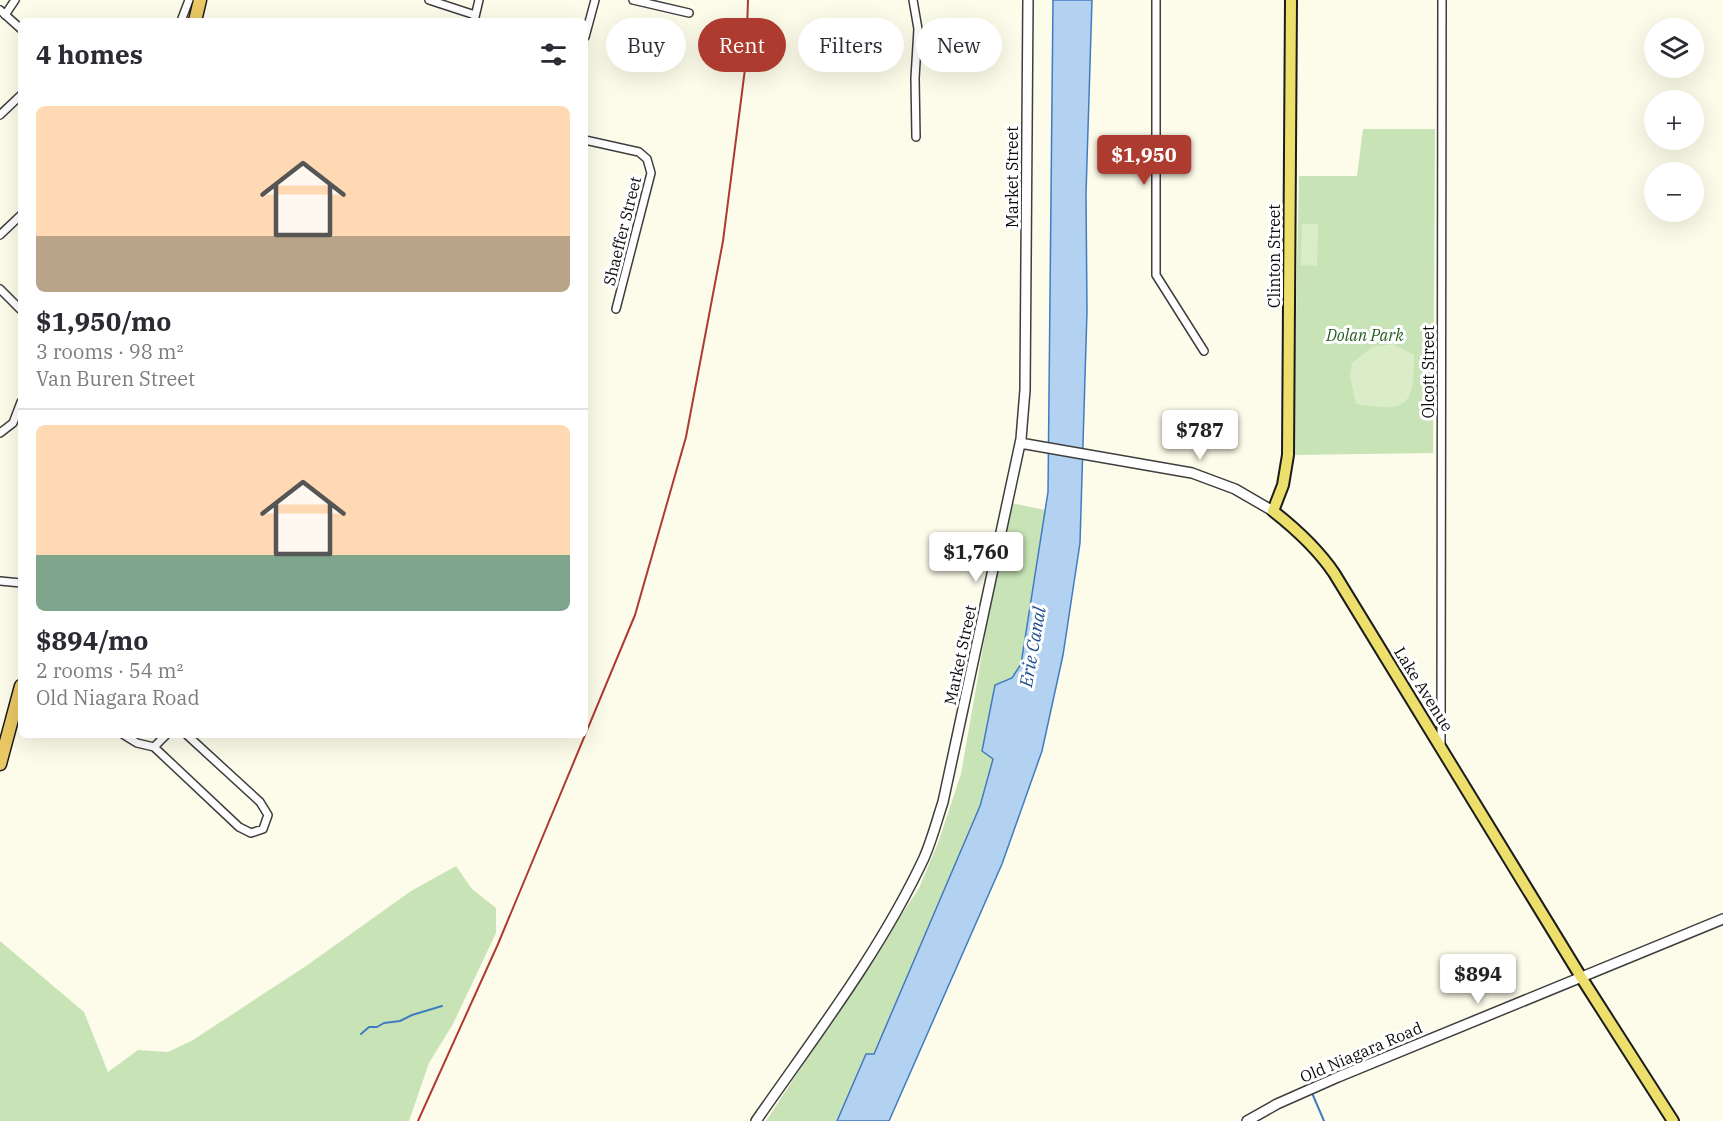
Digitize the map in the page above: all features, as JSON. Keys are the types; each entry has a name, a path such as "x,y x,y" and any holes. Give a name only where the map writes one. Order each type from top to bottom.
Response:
{"highway":[{"path":"196,18 200,0"},
{"path":"0,764 18,697"}],"main road":[{"name":"Clinton Street","path":"1274,511 1283,484 1288,455 1291,0"},
{"name":"Lake Avenue","path":"1274,511 1301,534 1324,559 1673,1121"}],"street":[{"path":"15,0 3,13 18,26"},
{"path":"182,18 189,0"},
{"path":"429,0 475,18 479,0"},
{"path":"588,26 595,0"},
{"path":"633,0 689,13"},
{"path":"913,0 918,29 915,78 916,137"},
{"name":"Market Street","path":"756,1121 861,969 900,906 925,856 946,790 1020,443 1025,390 1028,0"},
{"path":"1156,0 1156,275 1204,351"},
{"name":"Olcott Street","path":"1441,745 1442,0"},
{"path":"0,115 18,98"},
{"name":"Shaeffer Street","path":"588,141 639,152 647,159 651,173 616,309"},
{"path":"0,235 18,218"},
{"path":"0,289 18,307"},
{"path":"0,433 13,423 18,410"},
{"name":"Lake Avenue","path":"1020,443 1192,472 1252,497 1274,511"},
{"path":"0,581 18,583"},
{"path":"129,738 137,743 154,747 239,827 251,833 263,828 268,815 260,802 190,738"},
{"path":"154,747 163,738"},
{"name":"Old Niagara Road","path":"1247,1121 1313,1088 1723,919"}],"green space":[{"name":"Dolan Park","path":"1363,129 1435,129 1433,453 1293,455 1299,176 1357,176"},
{"path":"1302,224 1318,224 1317,266 1301,265"},
{"path":"1393,344 1414,355 1414,373 1409,396 1397,406 1356,404 1350,376 1352,363 1372,347"},
{"path":"1011,503 1045,510 1021,664 1012,678 995,685 982,751 993,759 980,806 874,1055 866,1055 837,1121 766,1121 919,888 938,843 961,774 994,584"},
{"path":"456,866 472,889 496,908 496,933 453,1024 429,1063 409,1121 0,1121 0,941 84,1012 108,1072 138,1050 168,1052 193,1040 306,966 411,891"}],"water":[{"name":"Erie Canal","path":"1053,0 1092,0 1086,194 1087,311 1080,543 1063,655 1042,751 1002,864 889,1121 837,1121 866,1054 874,1054 980,806 993,759 982,751 995,685 1012,678 1021,664 1048,492"}],"waterway":[{"path":"361,1034 369,1027 400,1021 442,1006"},
{"path":"1312,1093 1324,1121"}],"railway":[{"path":"588,728 635,615 686,437 723,241 746,61 748,0"},
{"path":"418,1121 498,944 584,738"}]}
